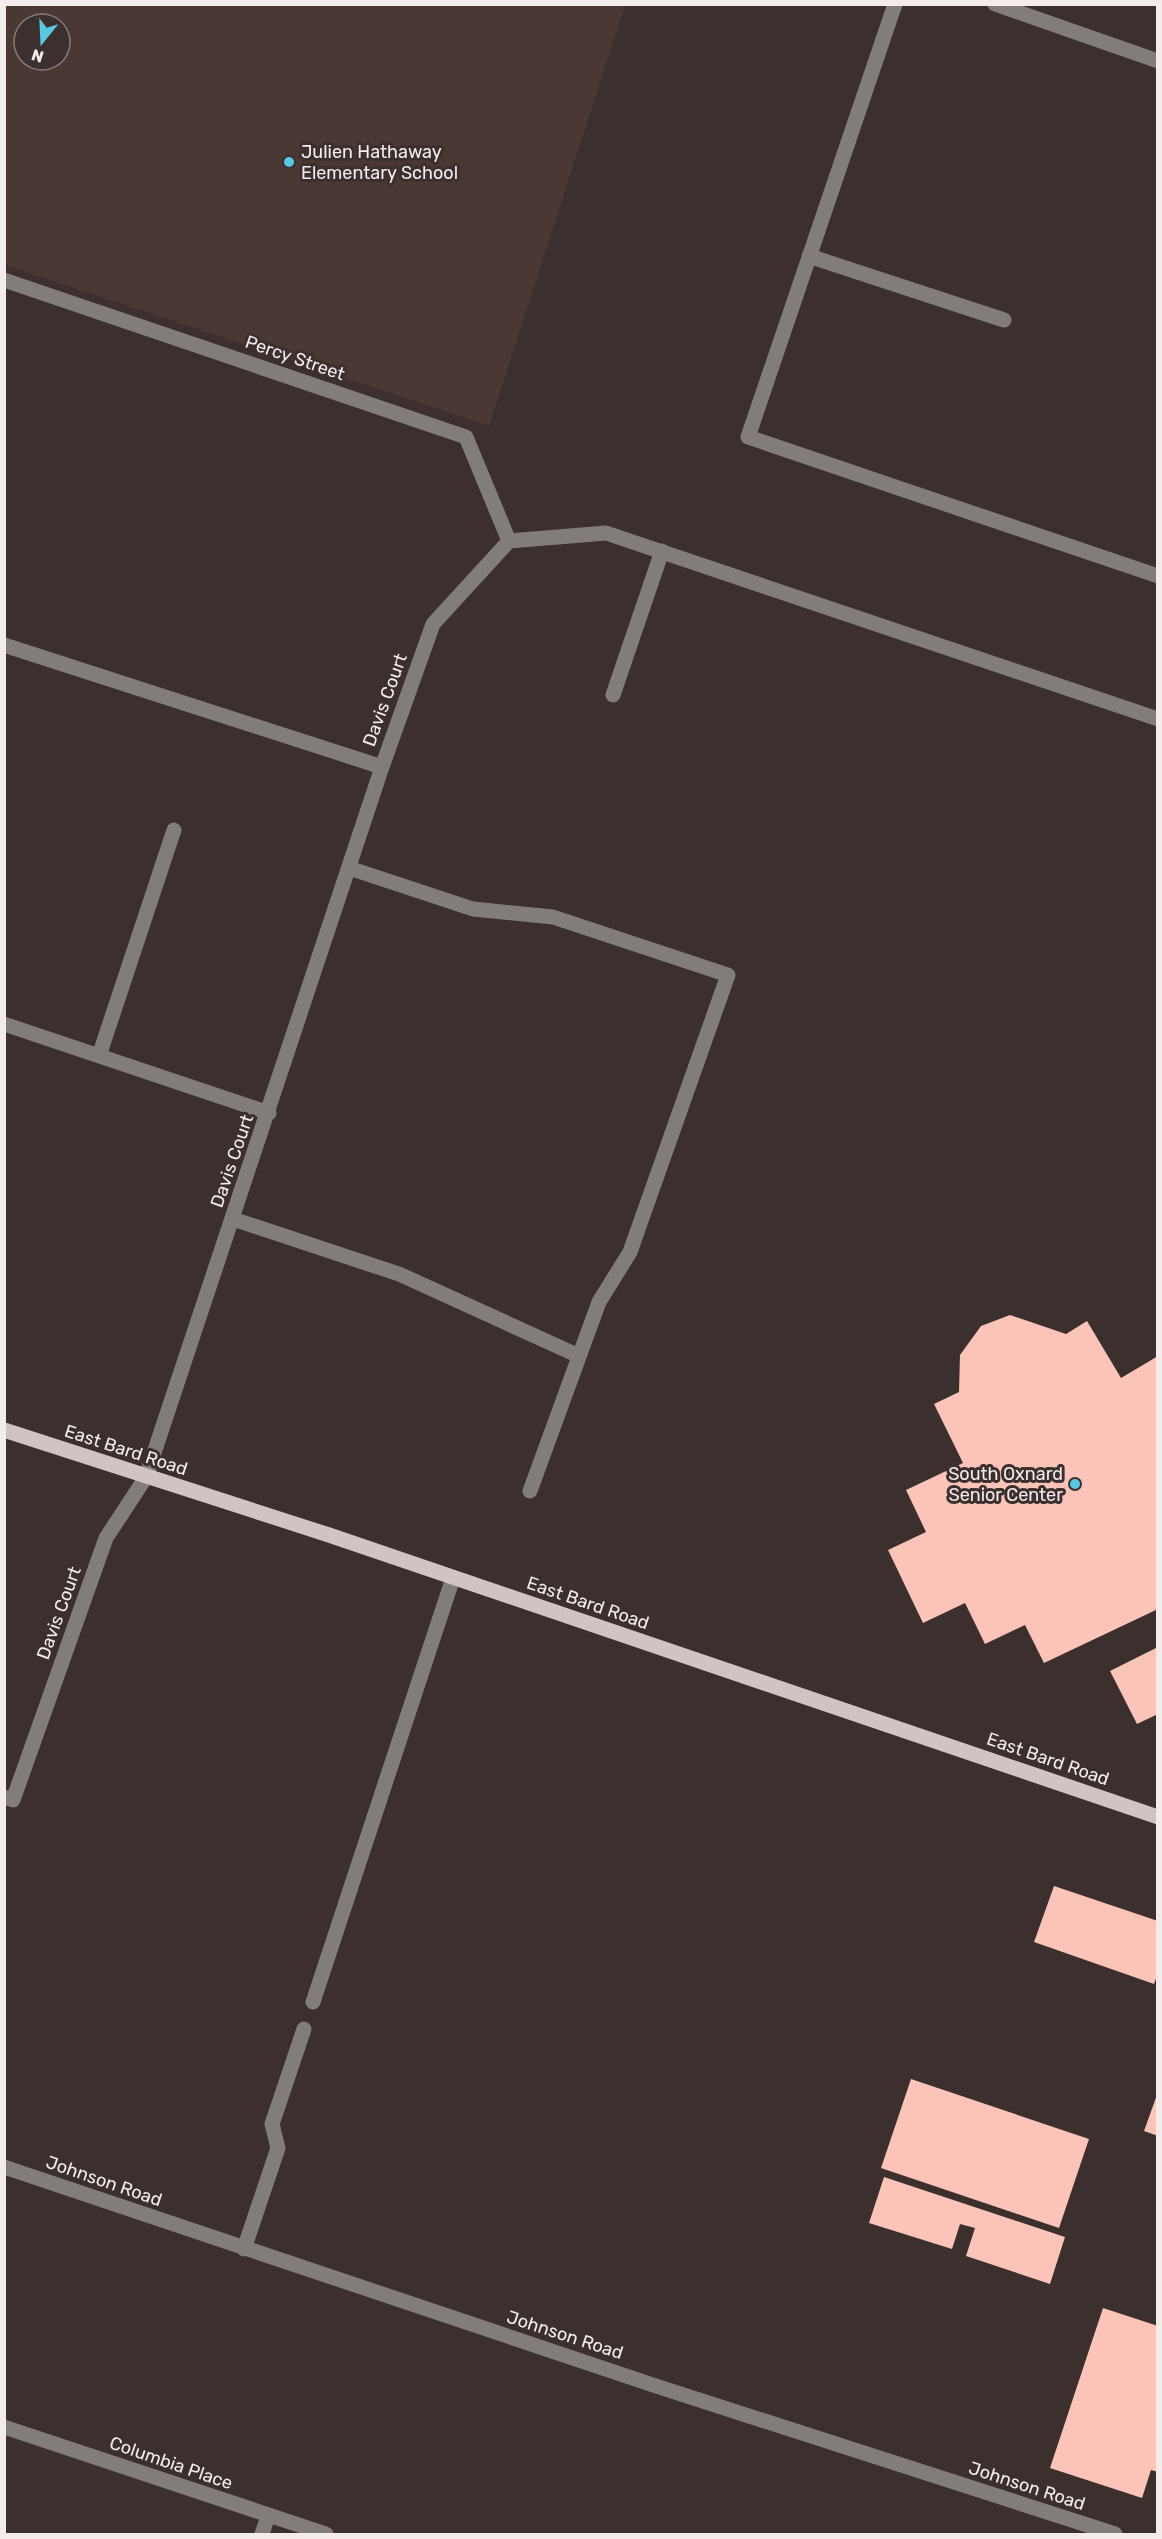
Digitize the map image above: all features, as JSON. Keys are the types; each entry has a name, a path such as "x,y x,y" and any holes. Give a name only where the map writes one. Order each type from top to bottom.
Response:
{"main road":[{"name":"East Bard Road","path":"4,1430 453,1578 1158,1816"}],"street":[{"path":"895,4 748,437 1158,576"},
{"path":"995,4 1158,61"},
{"path":"809,256 1004,320"},
{"name":"Percy Street","path":"4,280 466,437 509,541"},
{"path":"509,541 606,533 1158,719"},
{"name":"Davis Court","path":"4,1797 13,1800 106,1538 146,1477 382,767 433,624 509,541"},
{"path":"613,694 662,551"},
{"path":"4,645 382,767"},
{"path":"99,1056 174,830"},
{"path":"349,868 473,909 553,917 728,975 630,1252 599,1302 530,1491"},
{"path":"4,1024 268,1113"},
{"path":"233,1219 399,1274 579,1356"},
{"path":"313,2002 453,1578"},
{"path":"244,2248 278,2148 272,2124 304,2029"},
{"name":"Johnson Road","path":"4,2167 656,2386 1115,2535"},
{"name":"Columbia Place","path":"4,2427 326,2535"},
{"path":"262,2535 268,2516"}],"shaded area":[{"name":"Julien Hathaway Elementary School","path":"5,4 625,5 489,426 5,265"}],"building":[{"path":"1010,1315 1066,1334 1087,1321 1121,1378 1158,1356 1158,1609 1044,1663 1025,1625 985,1644 965,1603 923,1623 888,1550 926,1532 906,1490 963,1463 934,1404 959,1392 960,1355 981,1326"},
{"path":"1158,1647 1158,1714 1137,1724 1110,1671"},
{"path":"1054,1886 1158,1921 1158,1973 1154,1984 1034,1942"},
{"path":"911,2079 1089,2139 1059,2228 881,2168"},
{"path":"1158,2092 1158,2136 1144,2131"},
{"path":"884,2177 1065,2237 1050,2284 966,2256 975,2228 960,2224 952,2249 869,2223"},
{"path":"1103,2308 1158,2326 1158,2472 1151,2470 1142,2498 1050,2468"}],"place":[{"name":"Julien Hathaway Elementary School","path":"289,162"},
{"name":"South Oxnard Senior Center","path":"1075,1484"}]}
